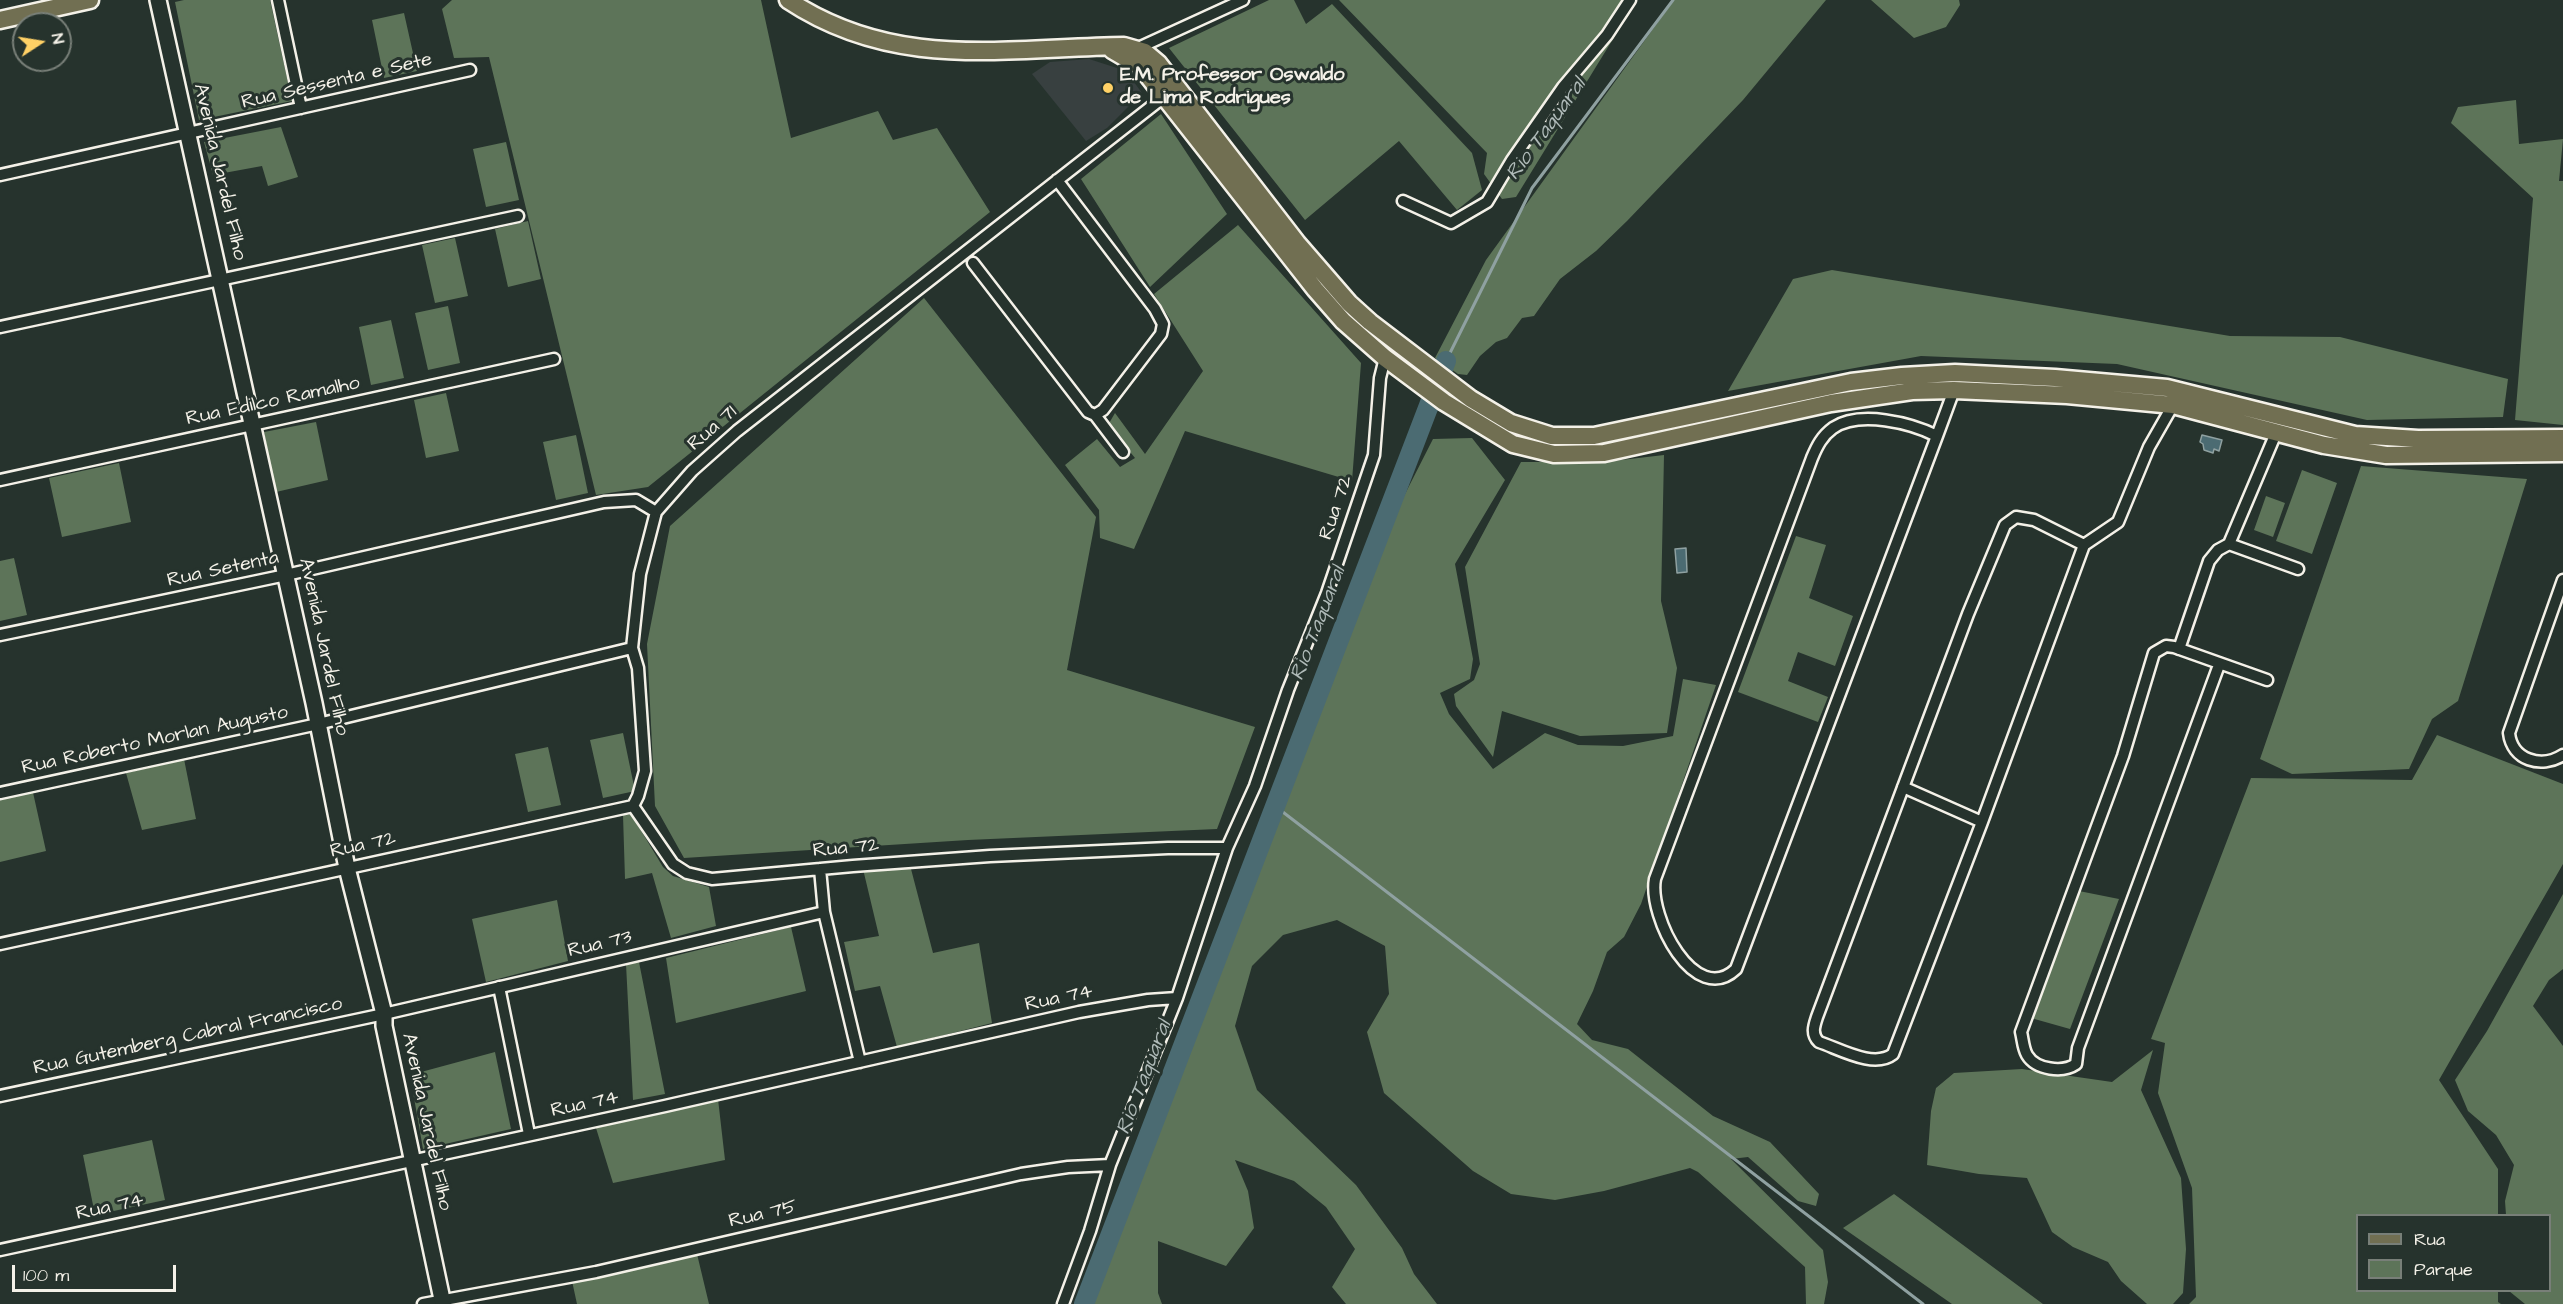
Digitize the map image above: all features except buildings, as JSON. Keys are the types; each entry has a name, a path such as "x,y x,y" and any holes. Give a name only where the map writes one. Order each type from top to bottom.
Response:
{"main road":[{"path":"0,20 90,0"},
{"name":"Avenida Jardel Filho","path":"158,0 254,425 347,868 384,1014 384,1026 442,1302"},
{"path":"788,0 840,28 900,46 967,52 1124,46 1149,55 1158,63 1331,284 1370,322 1481,405 1511,423 1537,433 1565,437 1611,433 1851,382 1955,373 2055,378 2167,388 2355,435 2418,439 2563,438"},
{"path":"1106,47 1136,62 1343,321 1385,358 1444,402 1513,444 1543,452 1580,455 1612,452 1831,403 1904,392 1954,390 2067,395 2173,405 2276,433 2345,449 2386,455 2563,453"}],"street":[{"path":"278,0 301,108"},
{"path":"1136,49 1243,0"},
{"path":"1403,201 1451,223 1487,202 1512,160 1563,87 1607,35 1630,0"},
{"name":"Rua Sessenta e Sete","path":"0,175 471,70"},
{"name":"Rua 71","path":"633,806 645,771 638,668 632,648 640,574 656,512 692,471 737,431 1165,96"},
{"path":"1057,180 1155,309 1163,324 1161,334 1103,410 1095,415"},
{"path":"0,327 518,216"},
{"path":"973,263 1088,412 1095,415 1123,452"},
{"name":"Rua 72","path":"0,944 633,806 673,864 697,877 712,879 1081,851 1227,848 1255,786 1288,690 1327,593 1374,455 1380,378 1385,358"},
{"name":"Rua Edilco Ramalho","path":"0,480 554,359"},
{"path":"1937,436 1918,426 1898,422 1881,420 1848,423 1836,426 1820,440 1812,458 1655,879 1654,902 1662,927 1677,955 1689,966 1715,980 1727,978 1736,969 1937,436 1954,390"},
{"path":"2084,545 2034,520 2016,517 2005,525 1968,614 1817,1017 1814,1028 1819,1042 1871,1060 1887,1059 1893,1054 1982,822 2084,545 2118,522 2149,447 2173,405"},
{"path":"2179,649 2210,561 2218,550 2229,544 2276,433"},
{"name":"Rua Setenta","path":"0,635 286,575 604,502 636,500 656,512"},
{"path":"2229,544 2298,569"},
{"path":"2563,580 2509,733 2510,743 2515,753 2539,762 2551,762 2563,755"},
{"path":"2219,665 2078,1048 2076,1064 2062,1070 2032,1061 2026,1054 2021,1032 2123,756 2154,653 2166,646 2179,649 2219,665 2267,680"},
{"path":"318,724 632,648"},
{"name":"Rua Roberto Morlan Augusto","path":"0,793 318,724"},
{"path":"1903,788 1982,822"},
{"path":"1063,1304 1090,1231 1110,1165 1177,998 1227,848"},
{"path":"820,869 824,912 860,1062"},
{"name":"Rua 73","path":"384,1014 824,912"},
{"path":"500,987 528,1134"},
{"name":"Rua 74","path":"0,1250 1079,1012 1148,1000 1177,998"},
{"name":"Rua Gutemberg Cabral Francisco","path":"0,1096 384,1014"},
{"name":"Rua 75","path":"423,1304 596,1272 1021,1174 1068,1167 1110,1165"}],"shaded area":[{"path":"1089,59 1117,68 1131,78 1142,93 1107,128 1086,141 1032,74 1050,62"}],"green space":[{"path":"184,0 270,0 292,101 199,120 175,2"},
{"path":"452,0 761,0 791,138 878,111 893,140 937,128 990,212 648,487 596,495 489,57 454,58 442,9"},
{"path":"1269,0 1294,0 1306,24 1332,4 1472,153 1482,190 1457,210 1399,141 1305,220 1169,48"},
{"path":"1339,0 1637,0 1516,197 1502,199 1484,174 1487,153"},
{"path":"1674,0 1826,0 1743,100 1627,221 1596,251 1560,279 1534,316 1522,318 1507,338 1496,342 1480,356 1467,375 1458,374 1435,358 1486,260"},
{"path":"1871,0 1959,0 1960,5 1946,27 1914,38"},
{"path":"404,13 417,71 384,78 372,20"},
{"path":"2516,100 2519,144 2563,139 2559,181 2563,181 2563,425 2515,420 2533,198 2451,123 2458,107"},
{"path":"1161,114 1227,214 1150,287 1081,179"},
{"path":"281,127 298,177 268,186 262,166 213,175 204,142"},
{"path":"506,142 519,200 486,207 473,149"},
{"path":"528,221 541,279 508,287 495,229"},
{"path":"1238,225 1361,363 1352,481 1185,431 1134,549 1100,538 1099,510 1065,465 1097,439 1120,467 1135,458 1108,425 1115,413 1145,454 1203,371 1154,294"},
{"path":"455,238 468,296 435,303 422,245"},
{"path":"1832,270 2230,336 2340,337 2508,379 2503,417 2367,420 2117,364 1921,356 1728,391 1793,279"},
{"path":"924,298 1096,517 1067,670 1255,727 1217,829 968,840 684,858 655,806 647,644 670,526"},
{"path":"448,306 460,363 428,370 415,313"},
{"path":"391,320 404,378 371,385 359,327"},
{"path":"446,393 459,451 426,458 414,400"},
{"path":"316,422 328,480 276,492 264,432"},
{"path":"576,435 588,493 556,500 543,442"},
{"path":"1472,438 1505,480 1455,564 1473,659 1470,679 1440,693 1449,714 1493,769 1545,733 1578,745 1623,746 1673,736 1683,679 1716,685 1641,904 1624,937 1607,952 1593,991 1577,1024 1592,1040 1628,1049 1713,1116 1770,1142 1819,1194 1816,1206 1798,1201 1748,1157 1731,1159 1823,1250 1828,1282 1824,1304 1806,1304 1805,1267 1698,1172 1690,1168 1604,1191 1555,1200 1511,1194 1473,1171 1384,1093 1367,1032 1389,994 1385,946 1337,920 1283,935 1252,966 1235,1026 1257,1090 1356,1185 1402,1248 1414,1274 1437,1304 1346,1304 1332,1287 1355,1249 1326,1207 1294,1181 1235,1160 1248,1191 1254,1228 1226,1266 1158,1241 1158,1293 1162,1304 1091,1304 1250,861 1283,774 1336,663 1378,547 1433,439"},
{"path":"1664,455 1661,601 1677,668 1667,733 1580,736 1502,711 1493,757 1456,706 1454,694 1474,680 1480,664 1465,567 1521,462 1604,462"},
{"path":"119,463 131,522 62,537 49,478"},
{"path":"2361,466 2527,479 2458,701 2432,719 2409,769 2292,774 2260,759"},
{"path":"2302,470 2337,483 2312,554 2276,541"},
{"path":"2266,496 2285,503 2273,537 2254,530"},
{"path":"1796,536 1826,545 1809,598 1853,616 1835,666 1798,652 1788,681 1828,697 1818,722 1738,692"},
{"path":"14,558 27,615 0,621 0,561"},
{"path":"623,733 635,791 603,798 590,740"},
{"path":"2437,735 2563,784 2563,864 2439,1080 2498,1169 2498,1214 2356,1214 2356,1292 2498,1292 2498,1302 2501,1304 2189,1304 2196,1297 2192,1188 2158,1093 2165,1043 2151,1039 2251,778 2412,780"},
{"path":"548,747 561,805 528,812 515,754"},
{"path":"184,759 196,819 142,830 126,773"},
{"path":"32,788 46,851 0,862 0,795"},
{"path":"631,814 663,867 673,876 709,887 716,926 671,938 652,873 625,879 623,815"},
{"path":"863,869 911,869 933,953 979,943 992,1023 897,1047 880,986 855,991 844,942 879,936"},
{"path":"2079,891 2119,899 2070,1029 2031,1018"},
{"path":"2563,894 2563,969 2549,980 2533,1006 2563,1046 2563,1304 2525,1304 2510,1292 2551,1292 2551,1214 2506,1214 2505,1201 2514,1165 2496,1135 2468,1111 2455,1080 2487,1031"},
{"path":"557,900 568,961 486,982 472,919"},
{"path":"791,927 806,991 676,1023 666,958"},
{"path":"639,962 665,1094 633,1100 626,964"},
{"path":"2153,1050 2141,1090 2181,1178 2186,1249 2183,1293 2173,1304 2147,1304 2121,1281 2108,1262 2073,1247 2052,1232 2027,1178 1979,1174 1927,1165 1931,1111 1936,1088 1954,1073 2022,1069 2112,1082"},
{"path":"495,1052 511,1129 423,1149 410,1075"},
{"path":"718,1099 725,1160 613,1183 596,1128"},
{"path":"152,1140 165,1200 95,1215 83,1155"},
{"path":"1894,1194 2043,1304 1952,1304 1843,1228"},
{"path":"697,1254 709,1304 577,1304 572,1281"}],"water":[{"path":"2202,435 2222,440 2219,451 2214,449 2213,453 2204,450 2200,442"},
{"path":"1686,548 1687,572 1677,573 1675,549"}],"waterway":[{"name":"Rio Taquaral","path":"1446,361 1532,188 1673,0"},
{"name":"Rio Taquaral","path":"1084,1304 1446,361"},
{"path":"1275,806 1923,1304"}],"place":[{"name":"E.M. Professor Oswaldo de Lima Rodrigues","path":"1108,88"}]}
